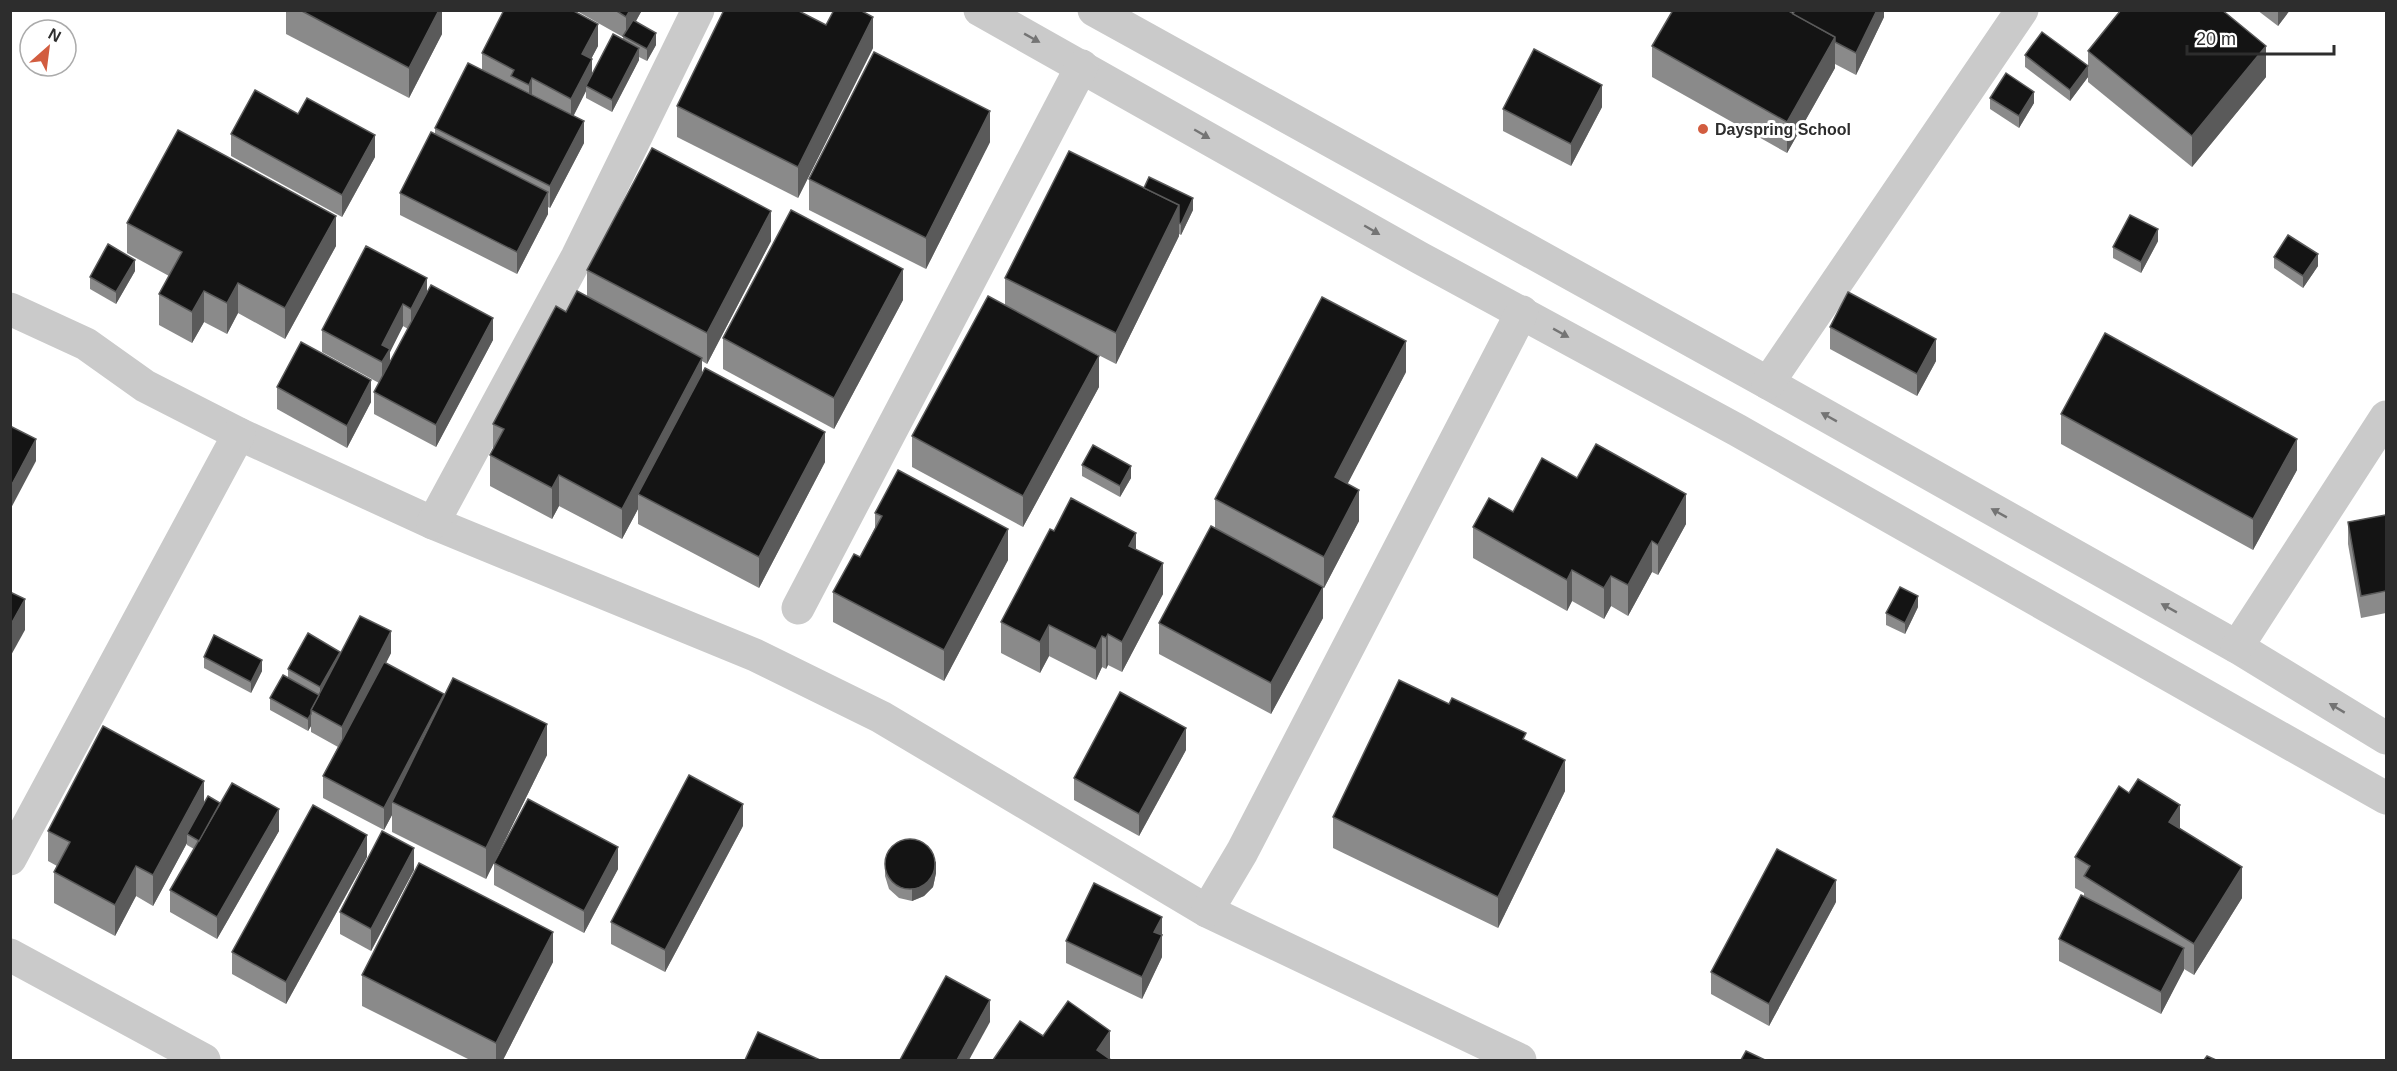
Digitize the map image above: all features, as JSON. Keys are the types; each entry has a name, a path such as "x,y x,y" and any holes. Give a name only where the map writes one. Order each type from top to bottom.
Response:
{"street":[{"path":"433,523 577,257 698,10"},
{"path":"980,10 2386,798"},
{"path":"1094,10 1768,383 2237,647 2386,738"},
{"path":"1768,383 2022,10"},
{"path":"798,608 1082,66"},
{"path":"10,309 87,344 145,386 239,434 433,523 755,655 881,717 1207,911 1520,1060"},
{"path":"1207,911 1242,852 1522,312"},
{"path":"2237,647 2386,417"},
{"path":"10,859 239,434"},
{"path":"10,955 204,1060"}],"building":[{"path":"300,10 439,10 409,68"},
{"path":"504,10 572,10 598,24 582,54 592,59 571,99 532,78 529,85 511,76 514,70 482,53"},
{"path":"615,10 630,10 626,17"},
{"path":"724,10 797,10 826,25 834,10 860,10 873,17 798,167 677,106"},
{"path":"1673,10 1787,10 1835,37 1787,122 1652,46"},
{"path":"1795,10 1877,10 1856,53 1835,42 1835,37 1793,14"},
{"path":"2121,10 2222,10 2266,46 2192,136 2088,51"},
{"path":"633,20 656,33 647,49 623,36"},
{"path":"2042,32 2088,66 2070,90 2025,55"},
{"path":"613,34 639,48 612,100 586,86"},
{"path":"1534,49 1602,85 1571,144 1503,109"},
{"path":"874,52 990,111 926,238 809,179"},
{"path":"468,63 584,121 550,186 435,128"},
{"path":"2006,73 2034,92 2019,116 1990,98"},
{"path":"255,90 298,114 307,98 375,135 342,195 231,134"},
{"path":"178,130 336,216 285,308 238,283 227,303 204,291 192,312 159,294 182,252 127,223"},
{"path":"431,132 548,192 517,252 400,193"},
{"path":"652,148 771,211 707,333 587,270"},
{"path":"1069,151 1179,205 1116,333 1005,278"},
{"path":"1149,177 1193,198 1181,224 1179,223 1179,205 1144,188"},
{"path":"791,210 903,269 834,398 723,338"},
{"path":"2130,215 2158,229 2141,262 2113,247"},
{"path":"2288,235 2318,254 2303,276 2274,257"},
{"path":"108,244 135,260 116,292 90,277"},
{"path":"366,246 427,278 411,309 403,304 382,345 390,349 382,362 322,330"},
{"path":"431,285 493,318 436,425 374,392"},
{"path":"577,291 702,358 622,509 559,475 552,488 490,455 504,429 493,424 556,306 566,312"},
{"path":"1848,292 1936,339 1917,374 1830,327"},
{"path":"988,296 1099,356 1023,496 912,436"},
{"path":"1322,297 1406,341 1335,477 1359,490 1324,557 1215,499"},
{"path":"2105,333 2297,439 2253,519 2061,414"},
{"path":"301,342 371,380 347,426 277,387"},
{"path":"705,368 825,432 759,557 638,494"},
{"path":"10,426 36,439 10,488"},
{"path":"1596,444 1686,494 1658,545 1652,541 1628,585 1611,576 1604,588 1572,570 1567,580 1473,527 1489,498 1513,512 1542,458 1577,478"},
{"path":"1093,445 1131,466 1120,486 1082,465"},
{"path":"898,470 1008,529 944,650 833,592 854,554 860,557 882,516 875,513"},
{"path":"1071,498 1136,533 1129,546 1163,563 1122,642 1108,634 1106,638 1102,636 1096,649 1049,625 1040,642 1001,622 1050,529 1054,531"},
{"path":"2386,515 2386,591 2361,596 2348,522"},
{"path":"1211,526 1323,587 1271,683 1159,623"},
{"path":"1900,587 1918,596 1905,623 1886,613"},
{"path":"10,592 25,599 10,626"},
{"path":"360,616 391,631 342,727 311,710"},
{"path":"308,633 340,652 320,687 288,669"},
{"path":"214,635 262,660 251,682 204,657"},
{"path":"384,662 444,694 384,808 323,776"},
{"path":"283,675 319,695 308,719 270,698"},
{"path":"453,678 547,724 486,848 392,802"},
{"path":"1399,680 1449,704 1452,698 1526,733 1523,739 1565,760 1498,897 1333,817"},
{"path":"1120,692 1186,728 1139,814 1074,778"},
{"path":"103,726 204,781 153,875 136,866 115,905 54,872 70,842 48,831"},
{"path":"689,775 743,804 665,950 611,922"},
{"path":"2138,779 2180,805 2169,822 2242,867 2194,944 2084,876 2090,866 2075,857 2119,786 2129,793"},
{"path":"232,783 279,809 217,917 170,890"},
{"path":"208,796 220,803 199,841 187,834"},
{"path":"528,799 618,847 584,911 494,863"},
{"path":"313,805 367,835 286,982 232,952"},
{"path":"382,831 414,848 371,929 340,912"},
{"path":"910,839 924,843 931,850 935,864 931,878 924,885 910,889 896,885 889,878 885,864 889,850 896,843"},
{"path":"1777,849 1836,880 1769,1004 1711,972"},
{"path":"419,863 553,932 496,1043 362,975"},
{"path":"1094,883 1162,917 1154,932 1162,935 1142,977 1066,941"},
{"path":"2081,895 2184,948 2161,992 2059,939"},
{"path":"946,976 990,1000 957,1060 900,1060"},
{"path":"1068,1001 1110,1031 1097,1050 1111,1060 993,1060 1020,1021 1043,1036"},
{"path":"758,1032 820,1060 745,1060"},
{"path":"1746,1051 1765,1060 1741,1060"},
{"path":"2207,1056 2216,1060 2204,1060"}],"place":[{"name":"Dayspring School","path":"1703,129"}]}
